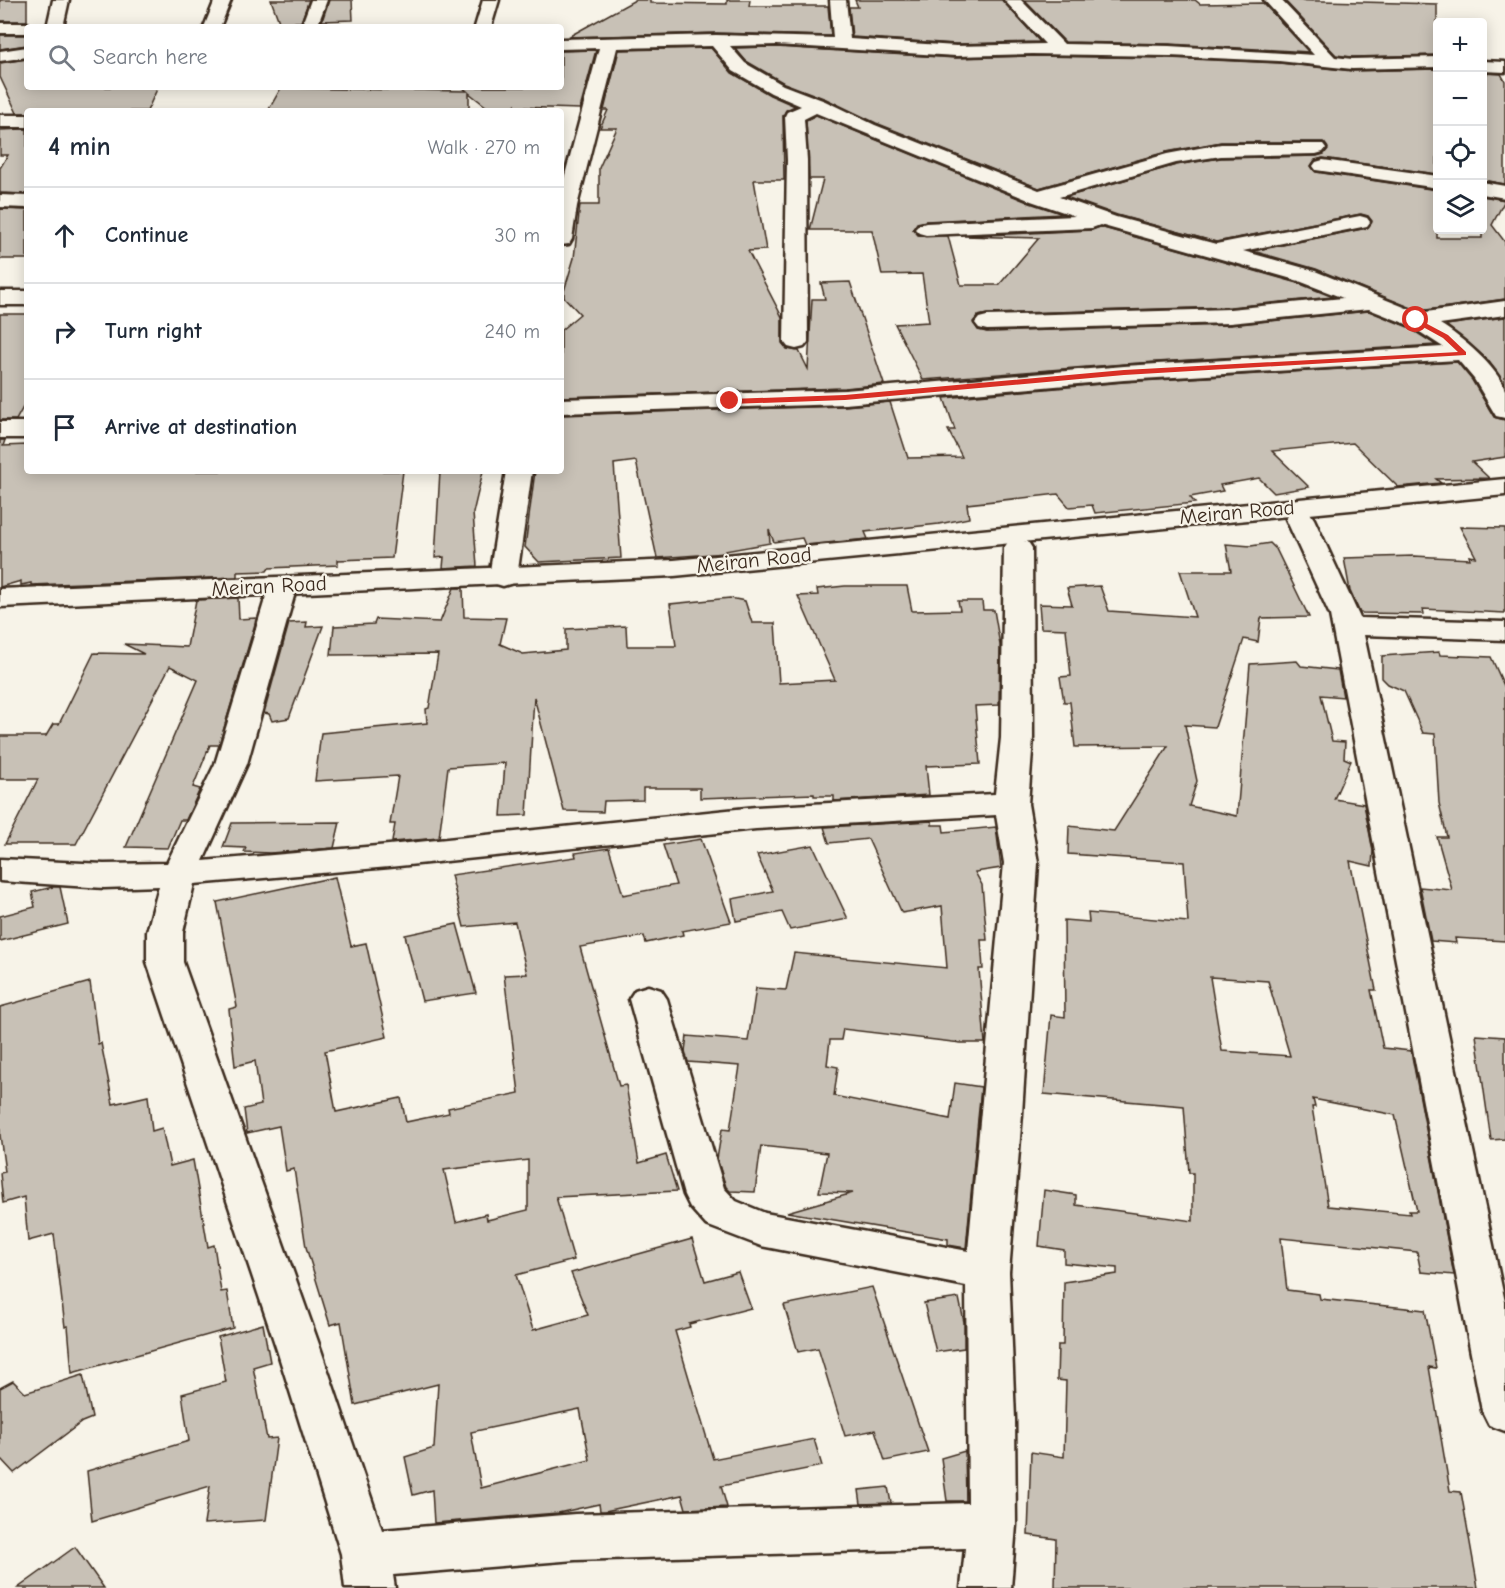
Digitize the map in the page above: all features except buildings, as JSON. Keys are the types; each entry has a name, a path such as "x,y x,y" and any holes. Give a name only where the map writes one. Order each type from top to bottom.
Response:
{"street":[{"path":"56,24 61,0"},
{"path":"213,24 224,0"},
{"path":"310,24 319,0"},
{"path":"484,24 491,0"},
{"path":"838,0 842,43"},
{"path":"1012,0 1059,50"},
{"path":"1272,0 1331,63"},
{"path":"0,28 24,28"},
{"path":"716,40 739,67 777,89 818,105 868,129 1038,197 1109,221 1296,273 1416,320 1445,337 1464,353 1484,376 1505,411"},
{"path":"564,44 716,40 842,43 938,50 1168,51 1287,57 1331,63 1433,62"},
{"path":"564,206 578,132 609,44"},
{"path":"0,56 24,52"},
{"path":"1487,66 1505,67"},
{"path":"796,342 797,160 794,116 818,105"},
{"path":"0,122 24,121"},
{"path":"1038,197 1174,158 1221,150 1320,157 1433,181"},
{"path":"1487,189 1505,192"},
{"path":"0,201 24,202"},
{"path":"926,229 1109,221"},
{"path":"1215,251 1360,222"},
{"path":"0,298 24,298"},
{"path":"987,322 1230,316 1373,302"},
{"path":"1416,320 1505,308"},
{"path":"564,406 845,398 1124,373 1464,353"},
{"path":"0,430 24,430"},
{"path":"502,577 519,474"},
{"name":"Meiran Road","path":"0,598 674,568 1505,487"},
{"name":"Meiran Road","path":"0,608 660,580 1018,548 1300,519 1505,503"},
{"path":"1300,519 1345,615 1505,1411"},
{"path":"986,1588 992,1526 992,1419 987,1272 1022,863 1011,804 1017,738 1018,548"},
{"path":"280,596 231,764 179,874 165,932 165,963 295,1339 368,1571 575,1538 992,1526"},
{"path":"1347,626 1505,630"},
{"path":"0,870 104,876 179,874 389,856 756,819 1011,804"},
{"path":"648,999 705,1195 721,1213 762,1229 987,1272"}],"route":[{"path":"730,401 845,398 1124,373 1464,353 1445,337 1416,320"}]}
